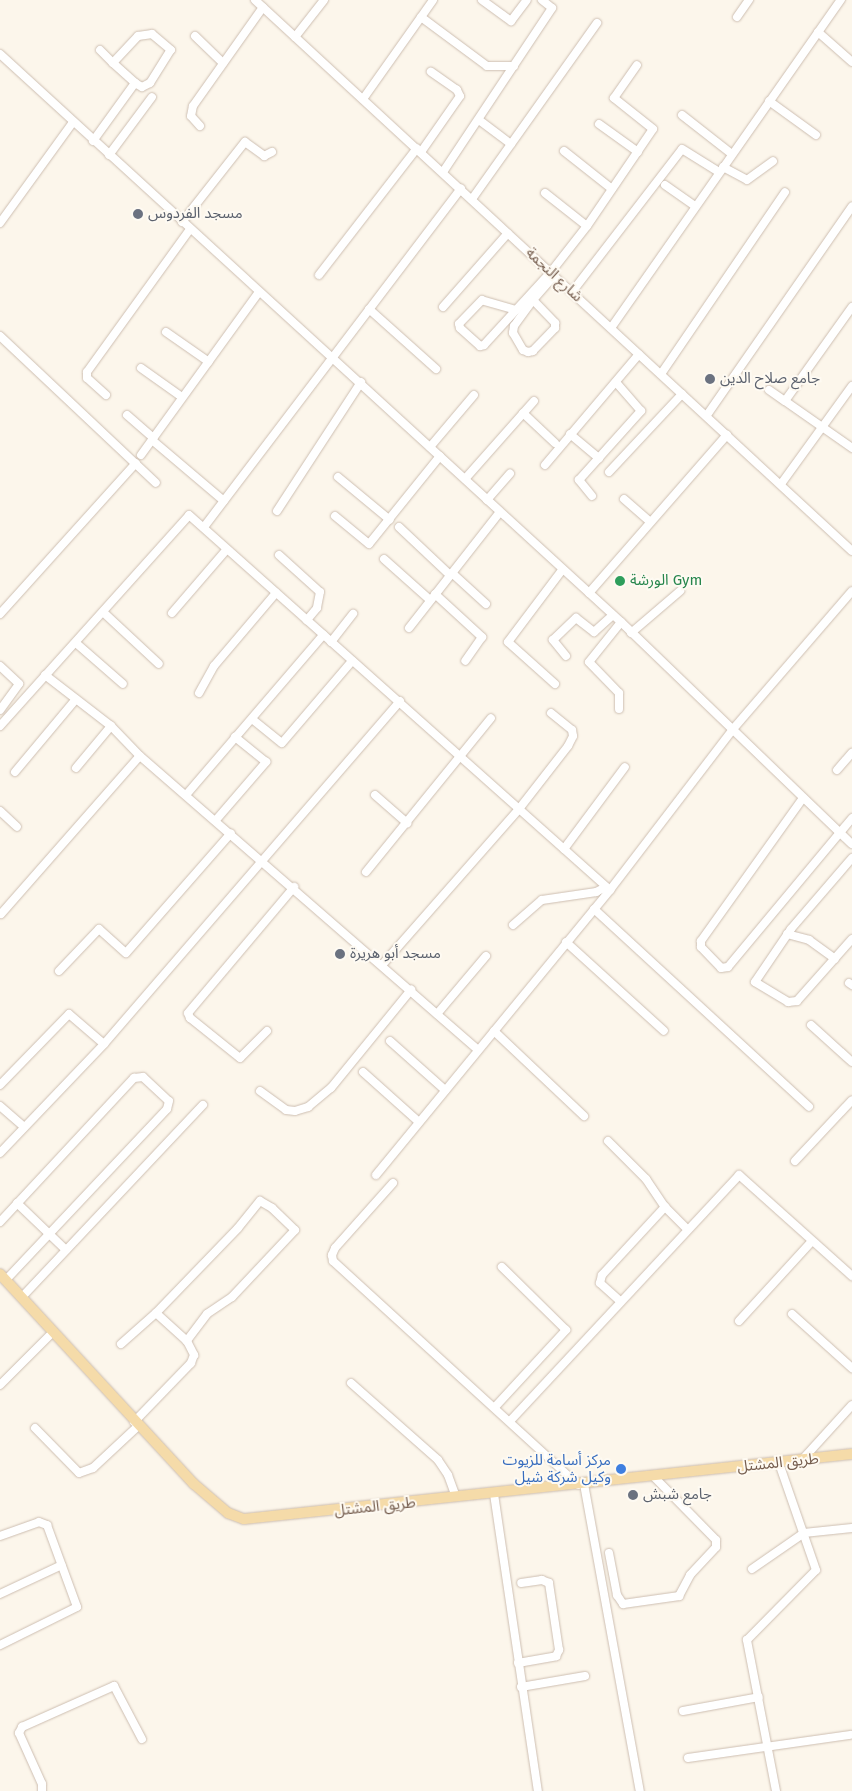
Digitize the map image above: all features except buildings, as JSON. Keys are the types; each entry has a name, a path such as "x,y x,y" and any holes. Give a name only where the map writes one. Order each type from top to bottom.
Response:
{"main road":[{"name":"طريق المشتل","path":"3,1277 136,1424 215,1504 244,1519 494,1494 852,1454"}],"street":[{"name":"شارع النجمة","path":"255,0 851,549"},
{"path":"295,37 324,0"},
{"path":"363,99 433,0"},
{"path":"482,0 511,21 527,0"},
{"path":"443,172 552,8 542,0"},
{"path":"736,17 748,0"},
{"path":"611,328 840,0"},
{"path":"200,126 191,116 191,110 263,7"},
{"path":"421,17 487,66 514,66"},
{"path":"472,199 597,23"},
{"path":"818,32 852,62"},
{"path":"100,50 113,63 135,83 142,87 150,82 170,54 169,48 152,34 138,36 113,63"},
{"path":"195,36 223,63"},
{"path":"0,54 259,292 361,382 562,570 613,615 852,844"},
{"path":"533,300 555,323 555,328 528,352 522,350 513,333 514,326 653,130 614,98 637,66"},
{"path":"318,276 460,96 457,90 431,72"},
{"path":"93,141 135,83"},
{"path":"109,155 152,97"},
{"path":"769,101 816,135"},
{"path":"682,115 732,154"},
{"path":"479,120 512,144"},
{"path":"0,223 73,122"},
{"path":"599,124 638,152"},
{"path":"182,222 245,142 264,156 272,152"},
{"path":"572,292 682,149 747,180 773,161"},
{"path":"564,151 612,188"},
{"path":"665,185 695,206"},
{"path":"204,527 461,188"},
{"path":"661,374 785,192"},
{"path":"545,193 586,226"},
{"path":"707,415 852,206"},
{"path":"106,395 88,378 87,372 190,229"},
{"path":"443,307 508,233"},
{"path":"516,310 482,300 459,324 460,328 482,346 552,274"},
{"path":"141,455 259,292"},
{"path":"786,401 852,307"},
{"path":"369,309 436,370"},
{"path":"166,332 209,362"},
{"path":"0,336 156,483"},
{"path":"545,465 639,354"},
{"path":"141,368 182,397"},
{"path":"277,511 361,382"},
{"path":"592,496 579,480 641,411 616,382"},
{"path":"781,484 852,386"},
{"path":"769,390 852,448"},
{"path":"430,447 474,394"},
{"path":"609,472 682,394"},
{"path":"465,479 534,401"},
{"path":"523,413 555,443"},
{"path":"127,415 224,501"},
{"path":"570,434 599,458"},
{"path":"589,593 649,521 727,434"},
{"path":"335,516 369,544 440,456"},
{"path":"0,614 136,463"},
{"path":"487,500 510,474"},
{"path":"338,477 390,520"},
{"path":"624,499 649,521"},
{"path":"409,628 500,512"},
{"path":"0,726 76,643 186,516 192,516 608,889"},
{"path":"399,527 486,604"},
{"path":"172,613 227,549"},
{"path":"279,555 320,592 317,608 307,620"},
{"path":"384,559 482,637 465,661"},
{"path":"554,684 508,642 562,570"},
{"path":"631,633 680,591"},
{"path":"376,1175 594,909 733,729 852,592"},
{"path":"199,692 214,666 276,593"},
{"path":"103,612 159,664"},
{"path":"331,642 353,614"},
{"path":"566,656 552,640 576,618 594,632 613,615"},
{"path":"619,709 619,692 589,662 620,622"},
{"path":"186,795 323,635"},
{"path":"76,643 123,684"},
{"path":"252,720 282,744 352,661"},
{"path":"0,666 19,684 0,710"},
{"path":"45,675 111,726 140,756 294,887 478,1050"},
{"path":"15,772 76,699"},
{"path":"0,1153 104,1044 400,701"},
{"path":"382,965 519,809 573,736 572,730 551,713"},
{"path":"366,872 461,757 490,718"},
{"path":"76,768 111,726"},
{"path":"216,820 266,762 235,737"},
{"path":"837,770 852,753"},
{"path":"1,914 140,756"},
{"path":"564,849 625,767"},
{"path":"375,795 407,823"},
{"path":"803,798 701,941 701,947 721,968 728,967 852,818"},
{"path":"0,811 17,827"},
{"path":"59,971 99,928 126,953 231,833"},
{"path":"852,858 787,934 755,979 756,984 788,1002 797,1001 852,939"},
{"path":"267,1031 240,1058 190,1018 188,1013 294,887"},
{"path":"513,925 542,900 608,889"},
{"path":"594,909 809,1107"},
{"path":"787,934 809,940 835,959"},
{"path":"566,942 664,1030"},
{"path":"437,1014 486,956"},
{"path":"260,1091 286,1110 308,1107 331,1088 411,990"},
{"path":"0,1085 68,1014 104,1044"},
{"path":"811,1025 852,1062"},
{"path":"494,1031 584,1116"},
{"path":"390,1041 445,1090"},
{"path":"363,1072 419,1122"},
{"path":"0,1222 134,1078 143,1077 169,1101 167,1109 49,1234 3,1277"},
{"path":"795,1161 852,1100"},
{"path":"22,1297 203,1105"},
{"path":"0,1106 24,1128"},
{"path":"608,1141 646,1179 665,1207 686,1229"},
{"path":"510,1421 686,1229 739,1175 852,1276"},
{"path":"393,1183 335,1248 332,1255 333,1261 581,1484 640,1791"},
{"path":"122,1344 156,1313 238,1228 260,1201 272,1208 295,1230 232,1297 207,1314 186,1341"},
{"path":"17,1203 66,1250"},
{"path":"620,1301 600,1283 602,1275 665,1207"},
{"path":"739,1321 812,1241"},
{"path":"495,1407 566,1330 502,1267"},
{"path":"35,1428 79,1473 93,1468 191,1363 194,1355 186,1341 156,1313"},
{"path":"792,1314 852,1368"},
{"path":"0,1385 53,1332"},
{"path":"351,1383 438,1460 448,1475 456,1497"},
{"path":"802,1460 852,1405"},
{"path":"776,1791 748,1637 815,1573 804,1532 779,1463"},
{"path":"609,1553 617,1595 623,1604 679,1596 694,1570 716,1547 716,1540 653,1476"},
{"path":"494,1494 521,1687 538,1791"},
{"path":"0,1536 39,1522 47,1525 77,1603 75,1609 0,1645"},
{"path":"752,1569 804,1532 852,1528"},
{"path":"0,1594 62,1565"},
{"path":"518,1663 556,1656 559,1650 549,1583 542,1580 521,1583"},
{"path":"521,1687 585,1676"},
{"path":"42,1791 42,1784 18,1733 22,1727 114,1686 142,1738"},
{"path":"682,1711 759,1697"},
{"path":"688,1758 850,1735"}],"place":[{"name":"مسجد الفردوس","path":"138,214"},
{"name":"جامع صلاح الدين","path":"710,379"},
{"name":"الورشة Gym","path":"620,581"},
{"name":"مسجد أبو هريرة","path":"340,954"},
{"name":"مركز أسامة للزيوت وكيل شركة شيل","path":"621,1469"},
{"name":"جامع شبش","path":"633,1495"}]}
